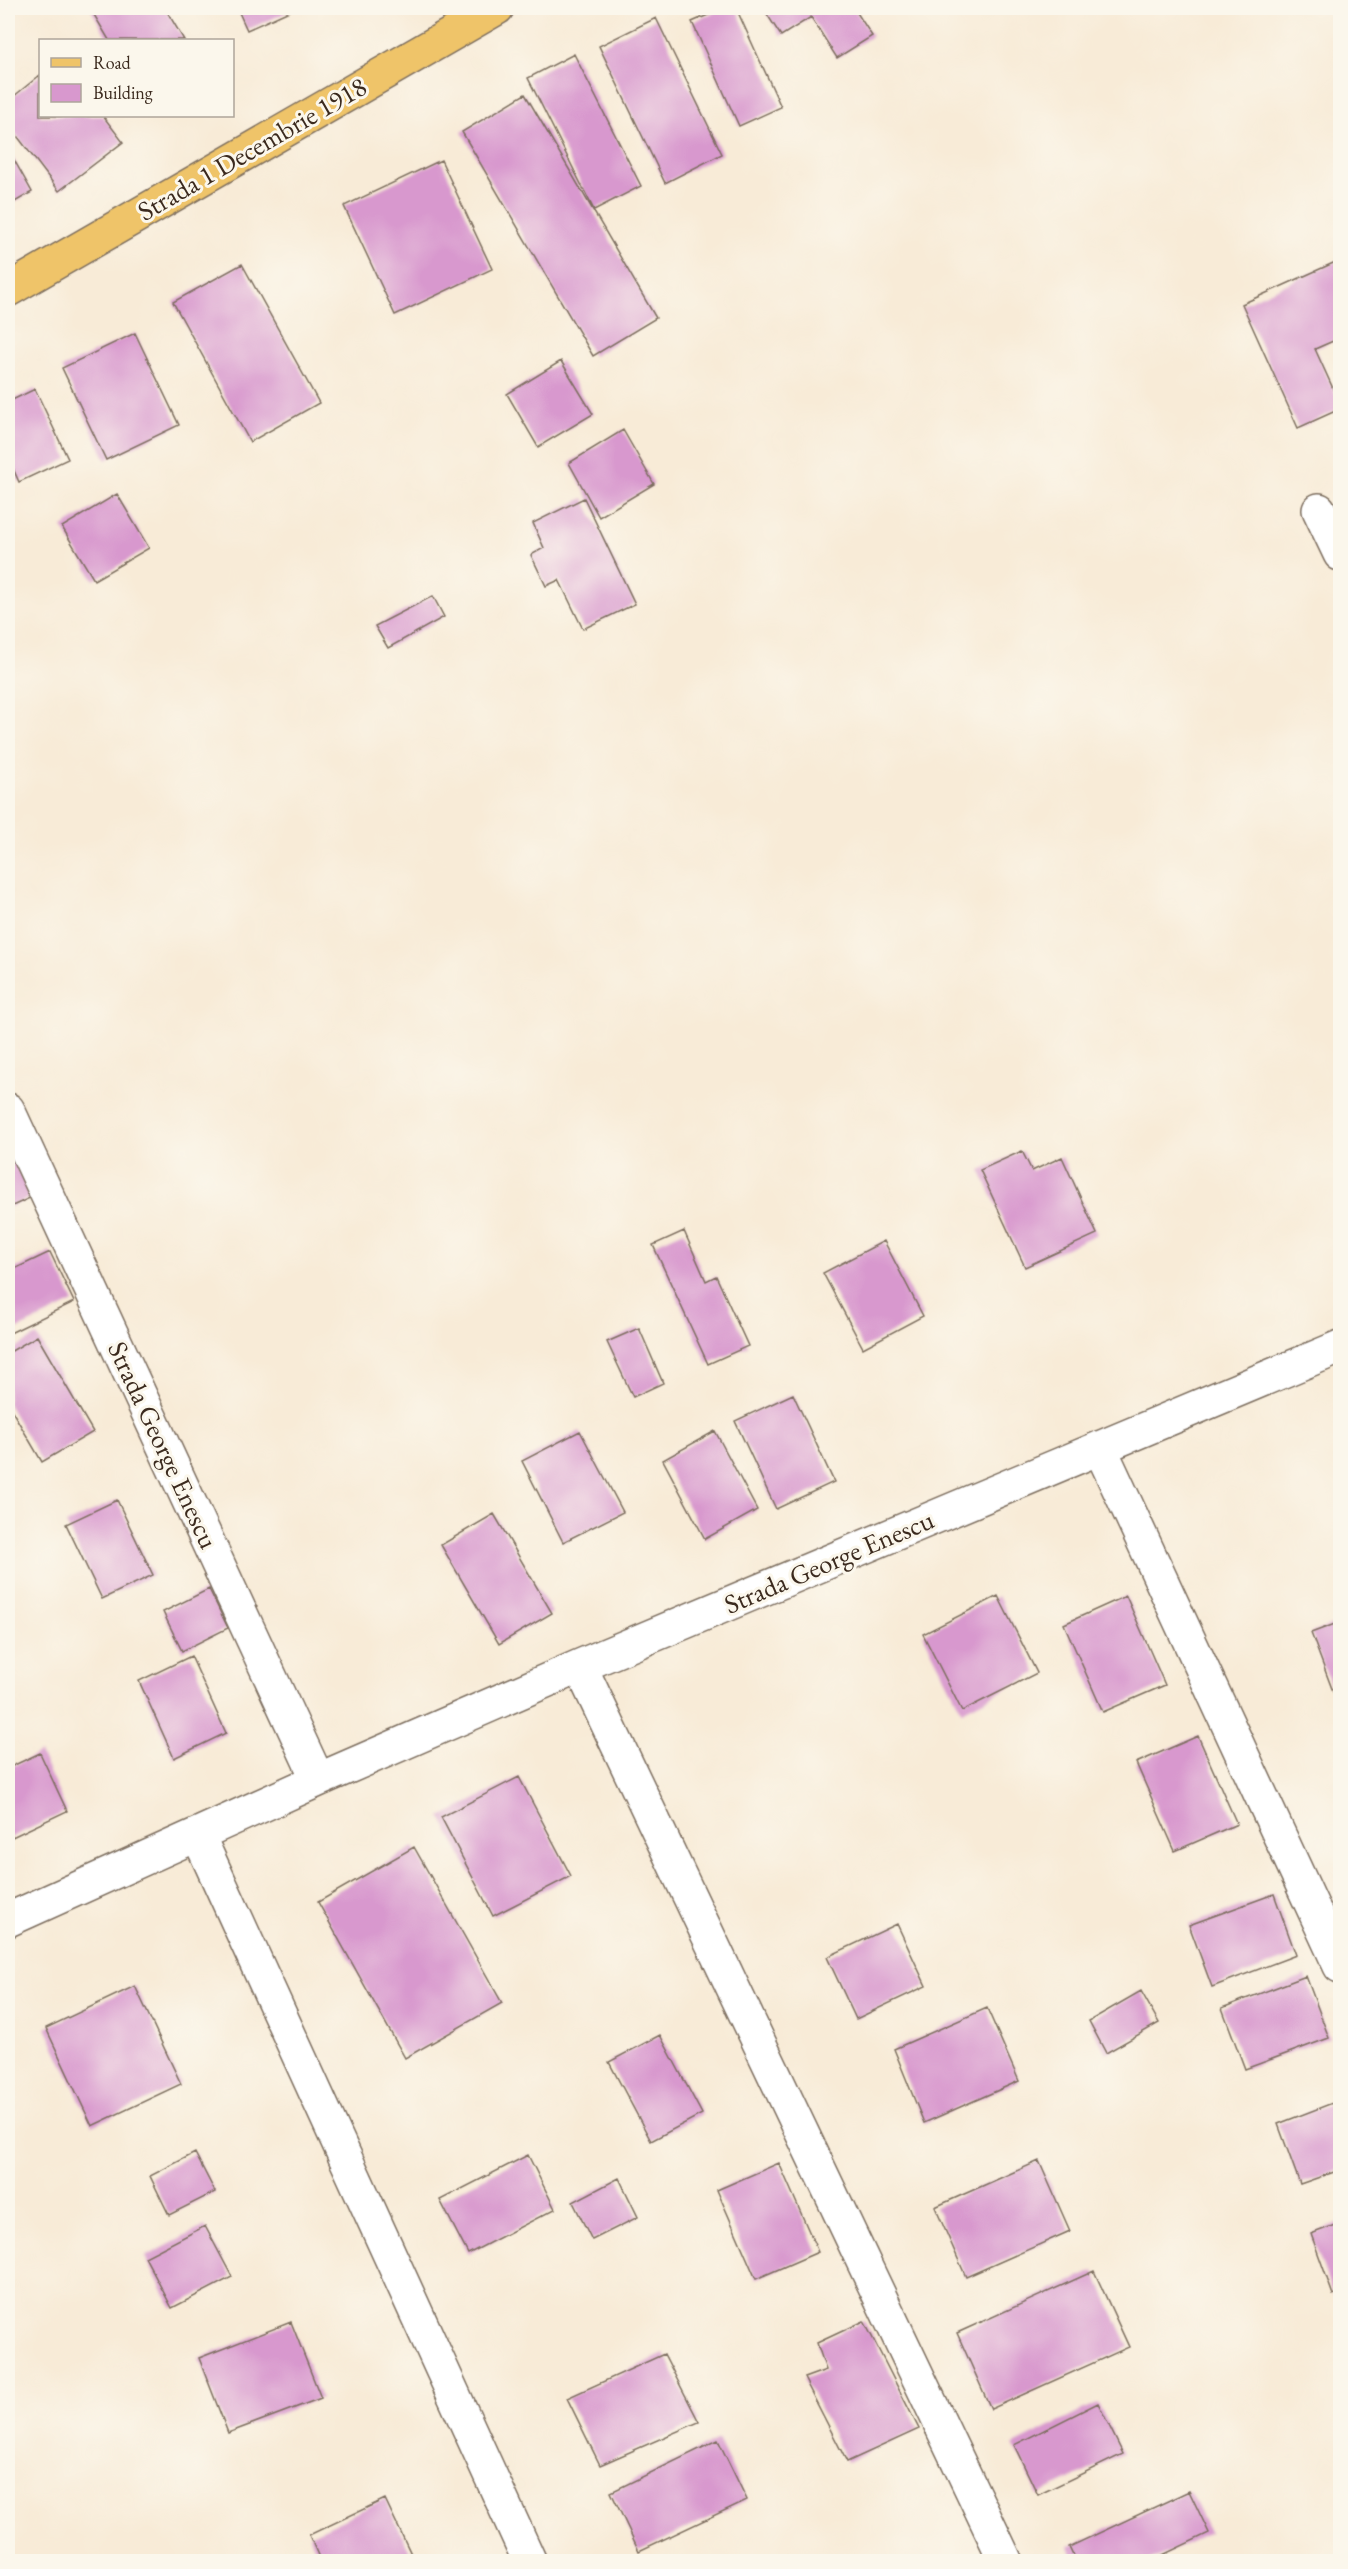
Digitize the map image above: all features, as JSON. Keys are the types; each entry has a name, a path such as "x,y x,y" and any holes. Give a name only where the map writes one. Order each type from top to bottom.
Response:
{"main road":[{"name":"Strada 1 Decembrie 1918","path":"8,290 497,8"}],"street":[{"path":"1319,510 1341,554"},
{"name":"Strada George Enescu","path":"8,1110 318,1780"},
{"name":"Strada George Enescu","path":"8,1920 318,1780 580,1666 1341,1347"},
{"path":"1100,1448 1341,1966"},
{"path":"580,1666 1006,2562"},
{"path":"198,1835 530,2562"}],"building":[{"path":"90,8 165,8 183,39 108,39"},
{"path":"237,8 296,8 247,30"},
{"path":"724,8 736,8 781,107 739,126 692,22"},
{"path":"763,8 854,8 872,36 837,58 811,17 781,36"},
{"path":"656,18 722,154 665,183 599,46"},
{"path":"574,54 641,186 594,210 528,78"},
{"path":"39,76 39,117 104,117 123,142 59,191 8,124 8,101"},
{"path":"525,94 656,318 593,356 462,132"},
{"path":"8,149 32,192 8,206"},
{"path":"441,160 492,269 395,315 344,206"},
{"path":"1340,260 1340,338 1315,349 1340,404 1340,409 1298,428 1242,304"},
{"path":"242,264 319,403 250,442 173,302"},
{"path":"135,333 179,425 106,460 62,368"},
{"path":"561,361 593,414 538,447 507,394"},
{"path":"35,389 68,459 19,482 8,457 8,402"},
{"path":"623,430 654,484 599,517 569,463"},
{"path":"117,494 149,548 94,580 62,527"},
{"path":"584,498 635,604 583,629 559,580 546,586 531,555 544,548 533,523"},
{"path":"433,596 444,617 388,648 375,626"},
{"path":"8,1146 32,1197 8,1208"},
{"path":"1022,1151 1032,1171 1062,1157 1097,1234 1025,1267 980,1170"},
{"path":"684,1231 706,1281 716,1276 748,1346 708,1364 653,1245"},
{"path":"884,1241 923,1316 863,1348 823,1273"},
{"path":"50,1252 74,1302 8,1334 8,1272"},
{"path":"639,1328 663,1383 633,1397 607,1342"},
{"path":"37,1336 93,1432 42,1462 8,1404 8,1353"},
{"path":"793,1394 834,1482 776,1509 735,1421"},
{"path":"580,1431 623,1512 563,1542 522,1461"},
{"path":"715,1431 757,1510 705,1539 663,1460"},
{"path":"117,1500 153,1575 102,1599 66,1524"},
{"path":"494,1514 552,1613 499,1644 441,1545"},
{"path":"209,1589 228,1628 182,1651 163,1612"},
{"path":"998,1596 1037,1673 962,1711 923,1634"},
{"path":"1126,1596 1165,1685 1103,1712 1064,1624"},
{"path":"1340,1622 1340,1692 1334,1694 1311,1633"},
{"path":"191,1656 226,1733 174,1758 139,1681"},
{"path":"1198,1736 1237,1824 1175,1851 1136,1763"},
{"path":"40,1753 67,1811 8,1839 8,1768"},
{"path":"519,1777 571,1876 493,1916 441,1817"},
{"path":"414,1847 502,2003 405,2058 318,1902"},
{"path":"1274,1894 1296,1955 1212,1987 1189,1925"},
{"path":"897,1924 926,1986 856,2019 827,1957"},
{"path":"1306,1976 1329,2038 1245,2069 1222,2008"},
{"path":"135,1986 181,2084 92,2126 46,2028"},
{"path":"1141,1991 1159,2023 1106,2053 1089,2021"},
{"path":"987,2008 1019,2081 924,2123 894,2049"},
{"path":"660,2035 702,2114 651,2141 609,2062"},
{"path":"1340,2100 1340,2170 1300,2184 1278,2124"},
{"path":"195,2153 215,2192 169,2215 150,2176"},
{"path":"528,2155 555,2209 468,2254 440,2200"},
{"path":"1039,2161 1070,2231 966,2277 935,2207"},
{"path":"779,2163 818,2252 756,2279 717,2190"},
{"path":"619,2178 638,2217 592,2240 573,2202"},
{"path":"1340,2223 1340,2292 1333,2295 1311,2234"},
{"path":"205,2226 232,2277 172,2308 145,2257"},
{"path":"1094,2271 1129,2347 991,2409 957,2333"},
{"path":"864,2321 919,2429 847,2462 804,2378 826,2370 817,2343"},
{"path":"291,2322 321,2398 228,2433 199,2358"},
{"path":"664,2354 699,2422 600,2465 567,2398"},
{"path":"1098,2403 1123,2454 1038,2495 1014,2445"},
{"path":"718,2440 747,2500 639,2551 611,2492"},
{"path":"1189,2491 1209,2533 1148,2562 1076,2562 1069,2547"},
{"path":"385,2499 412,2556 399,2562 321,2562 309,2535"}]}
